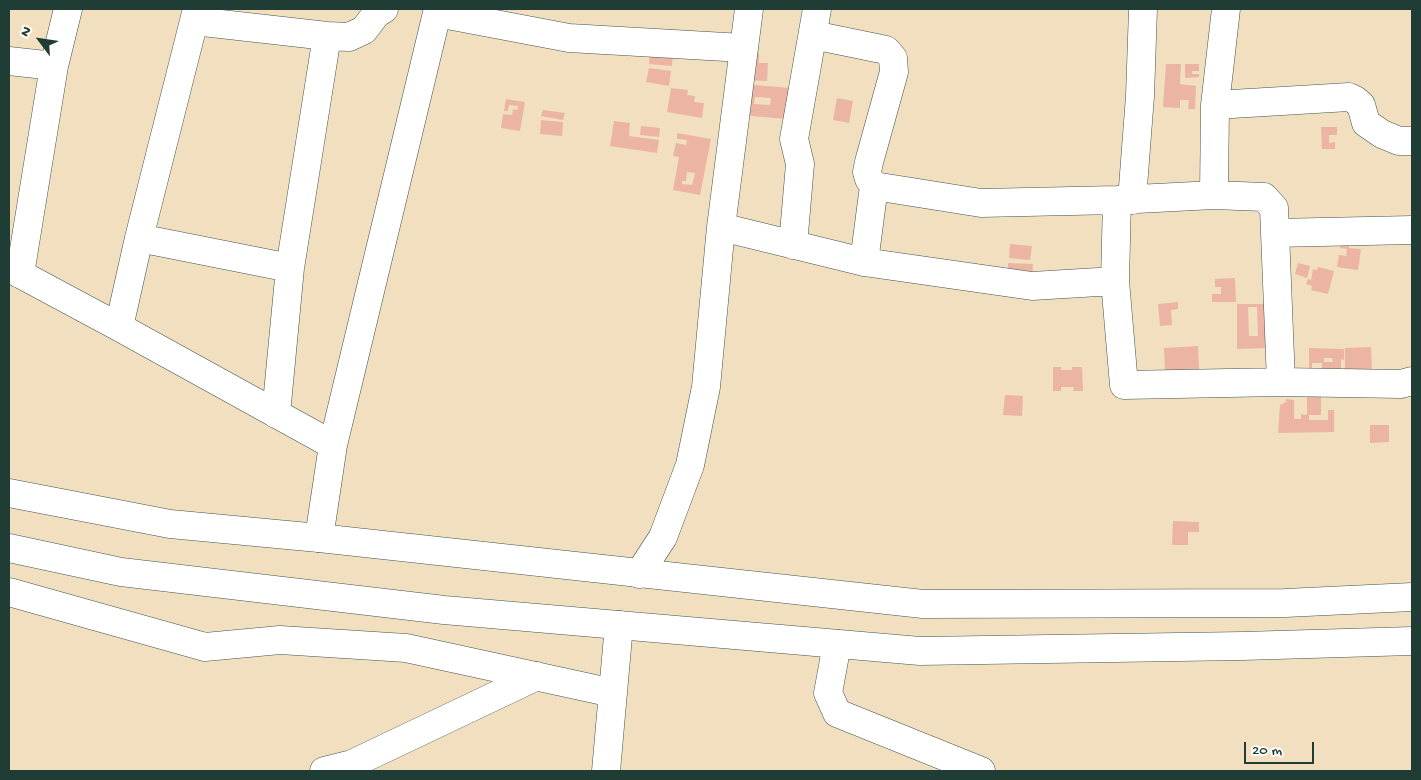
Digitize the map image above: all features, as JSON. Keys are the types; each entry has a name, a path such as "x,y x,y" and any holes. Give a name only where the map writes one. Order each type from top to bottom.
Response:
{"street":[{"path":"68,9 54,66 14,271 333,445"},
{"path":"119,327 139,238 196,15 327,36 349,36 364,30 376,14 384,9"},
{"path":"639,574 663,537 690,465 706,387 721,228 749,9"},
{"path":"793,245 800,164 794,139 817,9"},
{"path":"1142,9 1140,96 1124,200 1115,281 1124,385 1282,382 1401,384 1412,381"},
{"path":"1214,195 1215,105 1226,9"},
{"path":"319,538 333,445 437,11 569,38 744,48"},
{"path":"812,35 886,50 893,58 894,72 868,162 867,172 874,186 864,262"},
{"path":"276,414 290,268 327,36"},
{"path":"9,62 54,66"},
{"path":"1215,105 1349,97 1360,105 1366,123 1382,134 1399,141 1412,141"},
{"path":"874,186 981,203 1124,200 1214,195 1264,197 1274,208 1282,382"},
{"path":"721,228 864,262 1032,286 1115,281"},
{"path":"1275,233 1412,230"},
{"path":"139,238 290,268"},
{"path":"9,493 170,524 319,538 923,604 1285,603 1412,596"},
{"path":"9,548 121,572 444,610 920,651 1233,647 1412,641"},
{"path":"9,592 205,647 280,640 406,648 613,693"},
{"path":"606,771 619,625"},
{"path":"838,644 828,693 837,713 981,771"},
{"path":"324,771 352,764 537,676"}],"building":[{"path":"650,52 673,54 672,66 649,64"},
{"path":"746,52 759,52 759,63 768,63 767,81 744,80"},
{"path":"1166,64 1181,64 1180,84 1196,86 1195,109 1188,109 1189,100 1180,100 1180,108 1163,107"},
{"path":"1185,64 1199,64 1199,71 1192,71 1192,74 1199,74 1199,77 1185,78"},
{"path":"649,68 671,71 669,86 646,82"},
{"path":"743,84 790,88 786,119 740,115","holes":["755,97 771,98 770,105 754,104"]},
{"path":"671,88 688,90 687,95 695,96 694,102 704,103 702,118 667,112"},
{"path":"837,98 853,101 849,123 833,120"},
{"path":"506,99 525,102 520,131 501,128 503,114 512,115 513,109 517,110 518,106 509,105 508,111 504,111"},
{"path":"543,110 565,113 563,120 541,116"},
{"path":"541,120 563,122 562,136 540,134"},
{"path":"614,121 630,123 629,136 659,140 657,153 610,146"},
{"path":"641,126 660,128 659,137 640,135"},
{"path":"1321,127 1337,127 1337,135 1329,135 1329,143 1335,142 1335,149 1322,149"},
{"path":"677,133 711,139 700,195 673,190 679,157 673,156 676,143 686,145 687,140 677,139","holes":["687,172 695,173 692,185 682,184 682,181 686,181"]},
{"path":"1342,235 1362,238 1361,246 1349,244 1349,248 1361,249 1358,270 1337,267 1339,255 1346,256 1347,249 1340,248"},
{"path":"1010,244 1032,246 1030,260 1009,258"},
{"path":"1008,263 1033,264 1032,278 1008,278"},
{"path":"1298,263 1310,266 1307,278 1295,274"},
{"path":"1318,267 1334,271 1328,294 1311,290 1312,286 1306,284 1308,279 1311,280 1313,269 1317,270"},
{"path":"1235,278 1236,302 1212,302 1212,294 1221,294 1221,287 1215,287 1215,279"},
{"path":"1178,302 1178,309 1171,310 1172,325 1160,326 1158,304"},
{"path":"1237,304 1267,304 1267,348 1237,349","holes":["1248,307 1257,307 1258,336 1249,336"]},
{"path":"1198,346 1199,369 1165,371 1164,348"},
{"path":"1371,347 1372,372 1345,372 1345,348"},
{"path":"1309,348 1344,349 1344,360 1341,359 1341,369 1309,373","holes":["1324,358 1332,358 1333,362 1324,362","1312,363 1322,363 1322,370 1312,371"]},
{"path":"1053,367 1061,367 1061,370 1072,370 1072,367 1082,367 1083,391 1073,391 1074,387 1061,387 1061,391 1053,391"},
{"path":"1005,395 1023,396 1022,416 1003,415"},
{"path":"1307,397 1321,397 1321,415 1309,415 1309,420 1328,420 1328,410 1334,410 1334,432 1278,433 1280,405 1286,402 1286,399 1294,400 1294,419 1301,419 1301,414 1307,415"},
{"path":"1370,425 1389,425 1389,442 1370,443"},
{"path":"1173,521 1199,522 1199,532 1188,532 1188,545 1172,545"}]}
